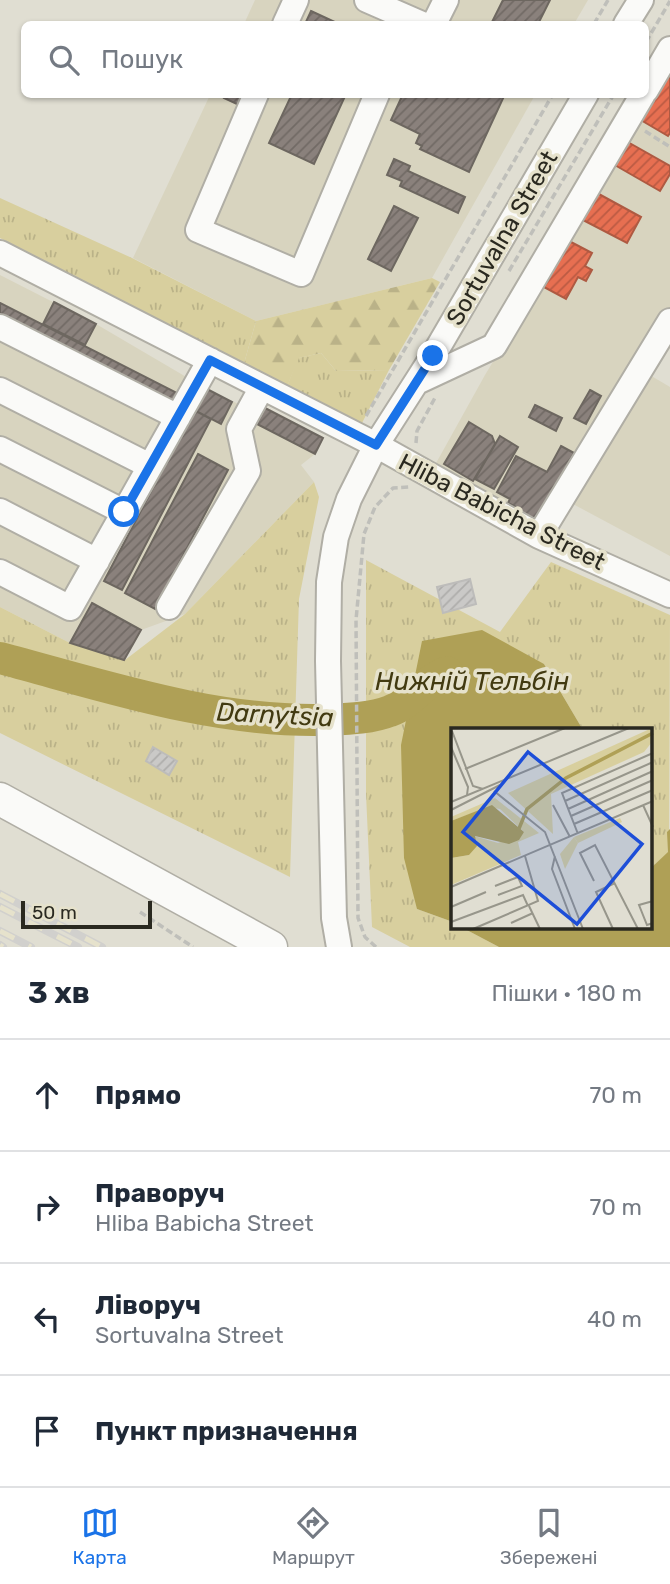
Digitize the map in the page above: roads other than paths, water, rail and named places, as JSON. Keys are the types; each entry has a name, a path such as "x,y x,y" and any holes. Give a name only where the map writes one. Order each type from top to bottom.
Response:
{"main road":[{"path":"0,799 271,947"}],"street":[{"path":"286,21 296,0"},
{"path":"367,0 415,21"},
{"path":"436,21 446,0"},
{"path":"628,21 641,0"},
{"path":"649,85 670,48"},
{"path":"254,98 198,230 301,274 375,98"},
{"name":"Sortuvalna Street","path":"338,947 334,918 328,661 329,582 336,537 365,440 417,382 584,98"},
{"path":"417,382 494,346 641,98"},
{"name":"Hliba Babicha Street","path":"0,253 365,440 539,536 668,588"},
{"path":"539,536 670,321"},
{"path":"0,327 178,417"},
{"path":"0,572 70,608 210,360"},
{"path":"169,607 248,471 239,429 262,387"},
{"path":"0,390 150,467"},
{"path":"0,449 124,512"},
{"path":"0,511 97,561"}],"water":[{"name":"Нижній Тельбін","path":"482,630 544,664 582,728 451,728 451,921 417,909 404,858 401,745 422,641"},
{"path":"670,829 670,947 499,947 467,930 652,930 652,867 668,852 667,832"}],"waterway":[{"name":"Darnytsia","path":"0,658 200,709 281,719 322,720 382,714 398,708 432,680 447,672"}],"railway":[{"path":"0,894 102,947"},
{"path":"0,907 78,947"},
{"path":"0,931 31,947"}]}
